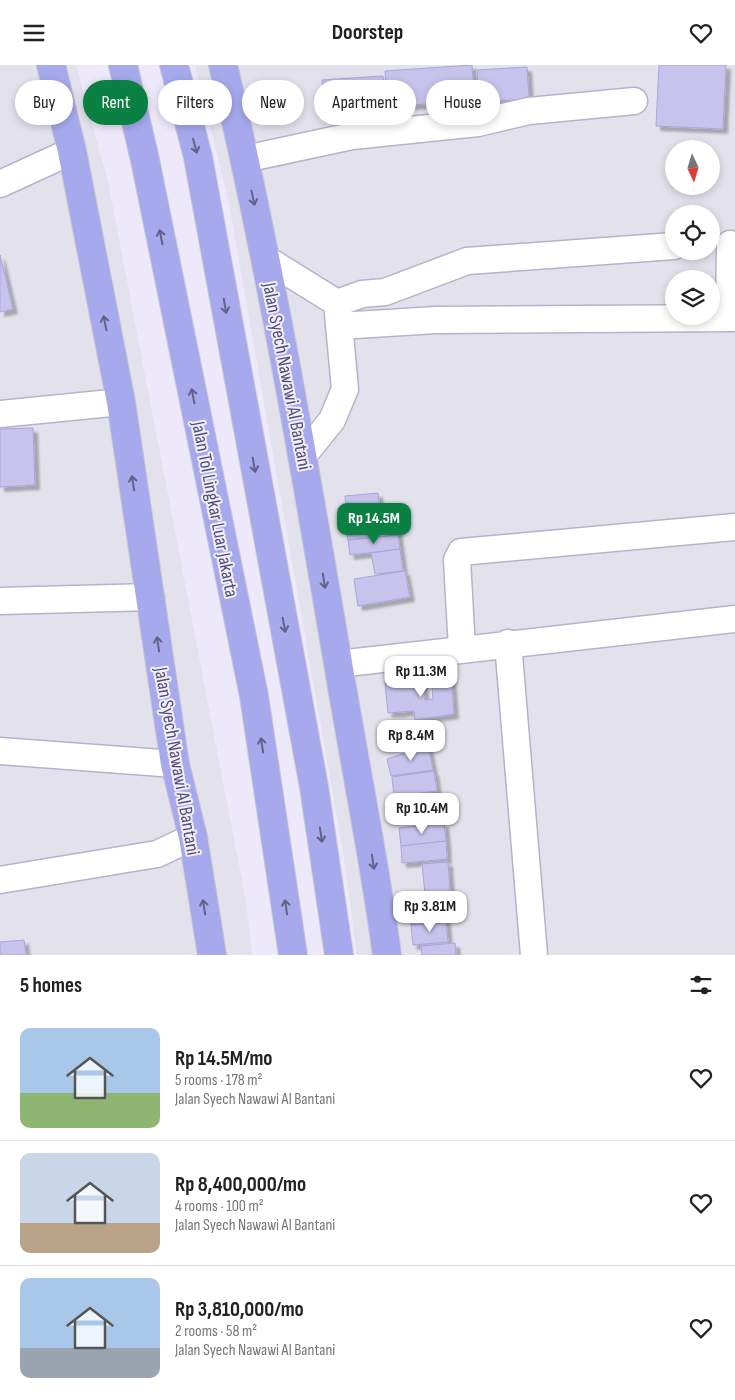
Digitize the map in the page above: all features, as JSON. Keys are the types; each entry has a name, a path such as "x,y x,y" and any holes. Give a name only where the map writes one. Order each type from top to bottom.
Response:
{"highway":[{"name":"Jalan Syech Nawawi Al Bantani","path":"51,65 72,151 121,402 175,764 193,837 212,955"},
{"name":"Jalan Tol Lingkar Luar Jakarta","path":"122,65 145,160 254,696 293,955"},
{"path":"174,65 198,157 314,787 339,955"},
{"name":"Jalan Syech Nawawi Al Bantani","path":"223,65 266,259 303,456 373,860 387,955"}],"lane":[{"path":"245,159 352,136 478,123 529,111 634,101"},
{"path":"7,176 72,151"},
{"path":"266,259 338,314 436,320 732,318 725,244"},
{"path":"338,314 362,294 385,292 467,261 665,247"},
{"path":"303,456 332,420 345,389 338,314"},
{"path":"0,414 121,402"},
{"path":"462,649 457,560 461,552 735,527"},
{"path":"0,601 151,597"},
{"path":"338,664 508,643 735,619"},
{"path":"508,643 534,955"},
{"path":"0,751 175,764"},
{"path":"0,879 157,854 193,837"}],"shaded area":[{"path":"0,65 76,65 83,91 83,125 92,125 108,182 246,902 252,955 0,955"},
{"path":"195,65 735,65 735,955 357,955 343,851 229,204 210,125 232,125 232,80 199,80"}],"building":[{"path":"472,65 473,80 426,80 426,104 416,105 416,80 386,80 385,71"},
{"path":"659,65 726,65 723,129 656,126"},
{"path":"527,67 529,99 500,101 500,80 478,80 477,70"},
{"path":"383,76 383,80 322,80"},
{"path":"0,255 13,309 0,312"},
{"path":"33,428 35,485 0,487 0,429"},
{"path":"378,493 380,513 347,516 345,496"},
{"path":"396,512 398,535 348,540 345,518"},
{"path":"398,535 400,549 350,555 348,540"},
{"path":"400,549 403,571 375,574 371,553"},
{"path":"405,571 410,597 358,606 354,579"},
{"path":"451,674 454,714 415,720 414,711 388,713 385,683 423,679 425,700 433,699 431,676"},
{"path":"428,746 433,770 391,776 387,759"},
{"path":"434,771 437,791 394,796 392,777"},
{"path":"444,823 446,841 401,846 399,828"},
{"path":"446,841 447,859 402,863 401,846"},
{"path":"448,862 450,893 425,894 422,864"},
{"path":"444,896 446,922 411,925 409,899"},
{"path":"446,922 448,942 413,945 411,925"},
{"path":"24,940 26,955 0,955 0,942"},
{"path":"455,943 456,955 422,955 421,946"}]}
